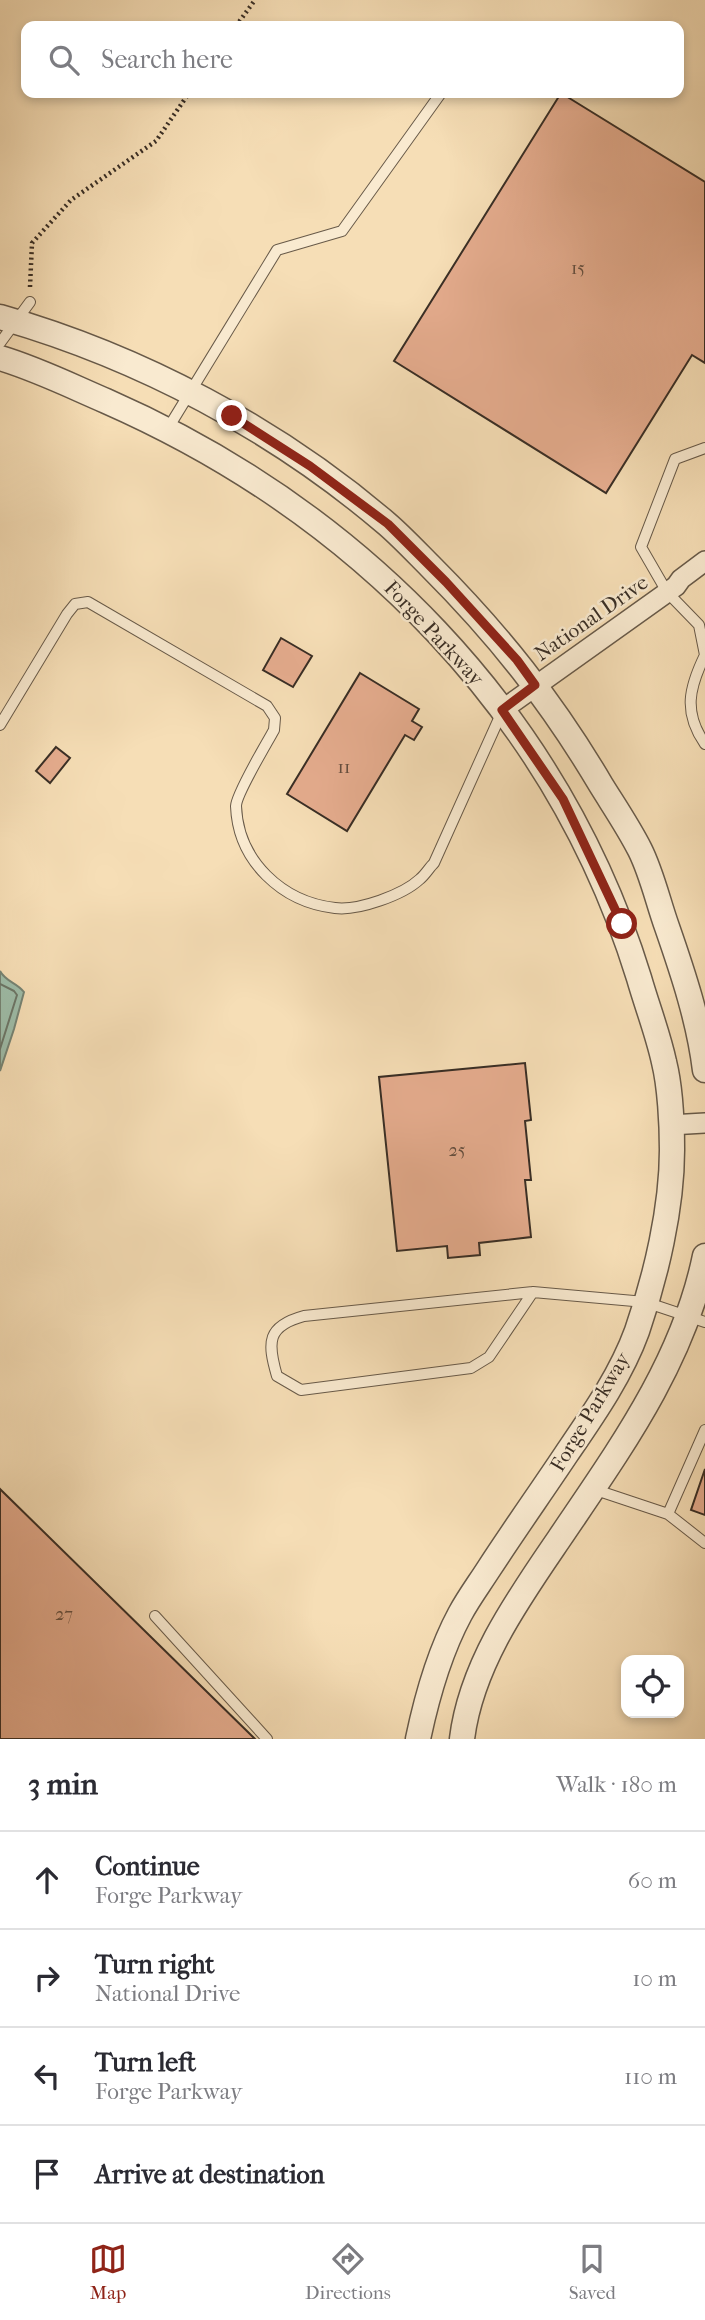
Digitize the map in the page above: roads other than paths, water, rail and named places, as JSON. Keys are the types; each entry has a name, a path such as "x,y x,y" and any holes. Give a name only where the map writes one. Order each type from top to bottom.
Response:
{"street":[{"name":"Forge Parkway","path":"15,313 147,372 232,416 310,466 388,524 446,582 517,660 535,685 573,738 640,852 702,1040 705,1070"},
{"name":"Forge Parkway","path":"0,358 24,365 167,430 237,469 313,520 384,579 452,647 502,710 563,799 622,924 665,1065 672,1152 662,1244 636,1334 598,1407 460,1613 426,1699 418,1739"},
{"name":"National Drive","path":"502,710 667,592 705,561"},
{"path":"670,1125 705,1124"},
{"name":"Forge Parkway","path":"462,1739 478,1680 518,1599 648,1405 697,1320 705,1256"}],"lane":[{"path":"167,430 276,250 342,231 437,98"},
{"path":"0,344 15,313"},
{"path":"705,448 675,459 641,548 667,592 699,625 705,655 692,682 691,718 705,744"},
{"path":"0,724 67,614 75,604 88,602 267,706 275,718 274,730 236,803 241,834 254,862 268,880 288,894 337,909 360,907 398,892 419,880 434,863 502,710"},
{"path":"533,1292 489,1357 471,1368 301,1390 277,1376 270,1352 274,1334 284,1321 304,1316 533,1292 645,1302 697,1320"},
{"path":"668,1514 705,1430"},
{"path":"593,1489 668,1514 705,1543"},
{"path":"155,1616 267,1739"}],"water":[{"path":"0,971 24,992 0,1071"}]}
